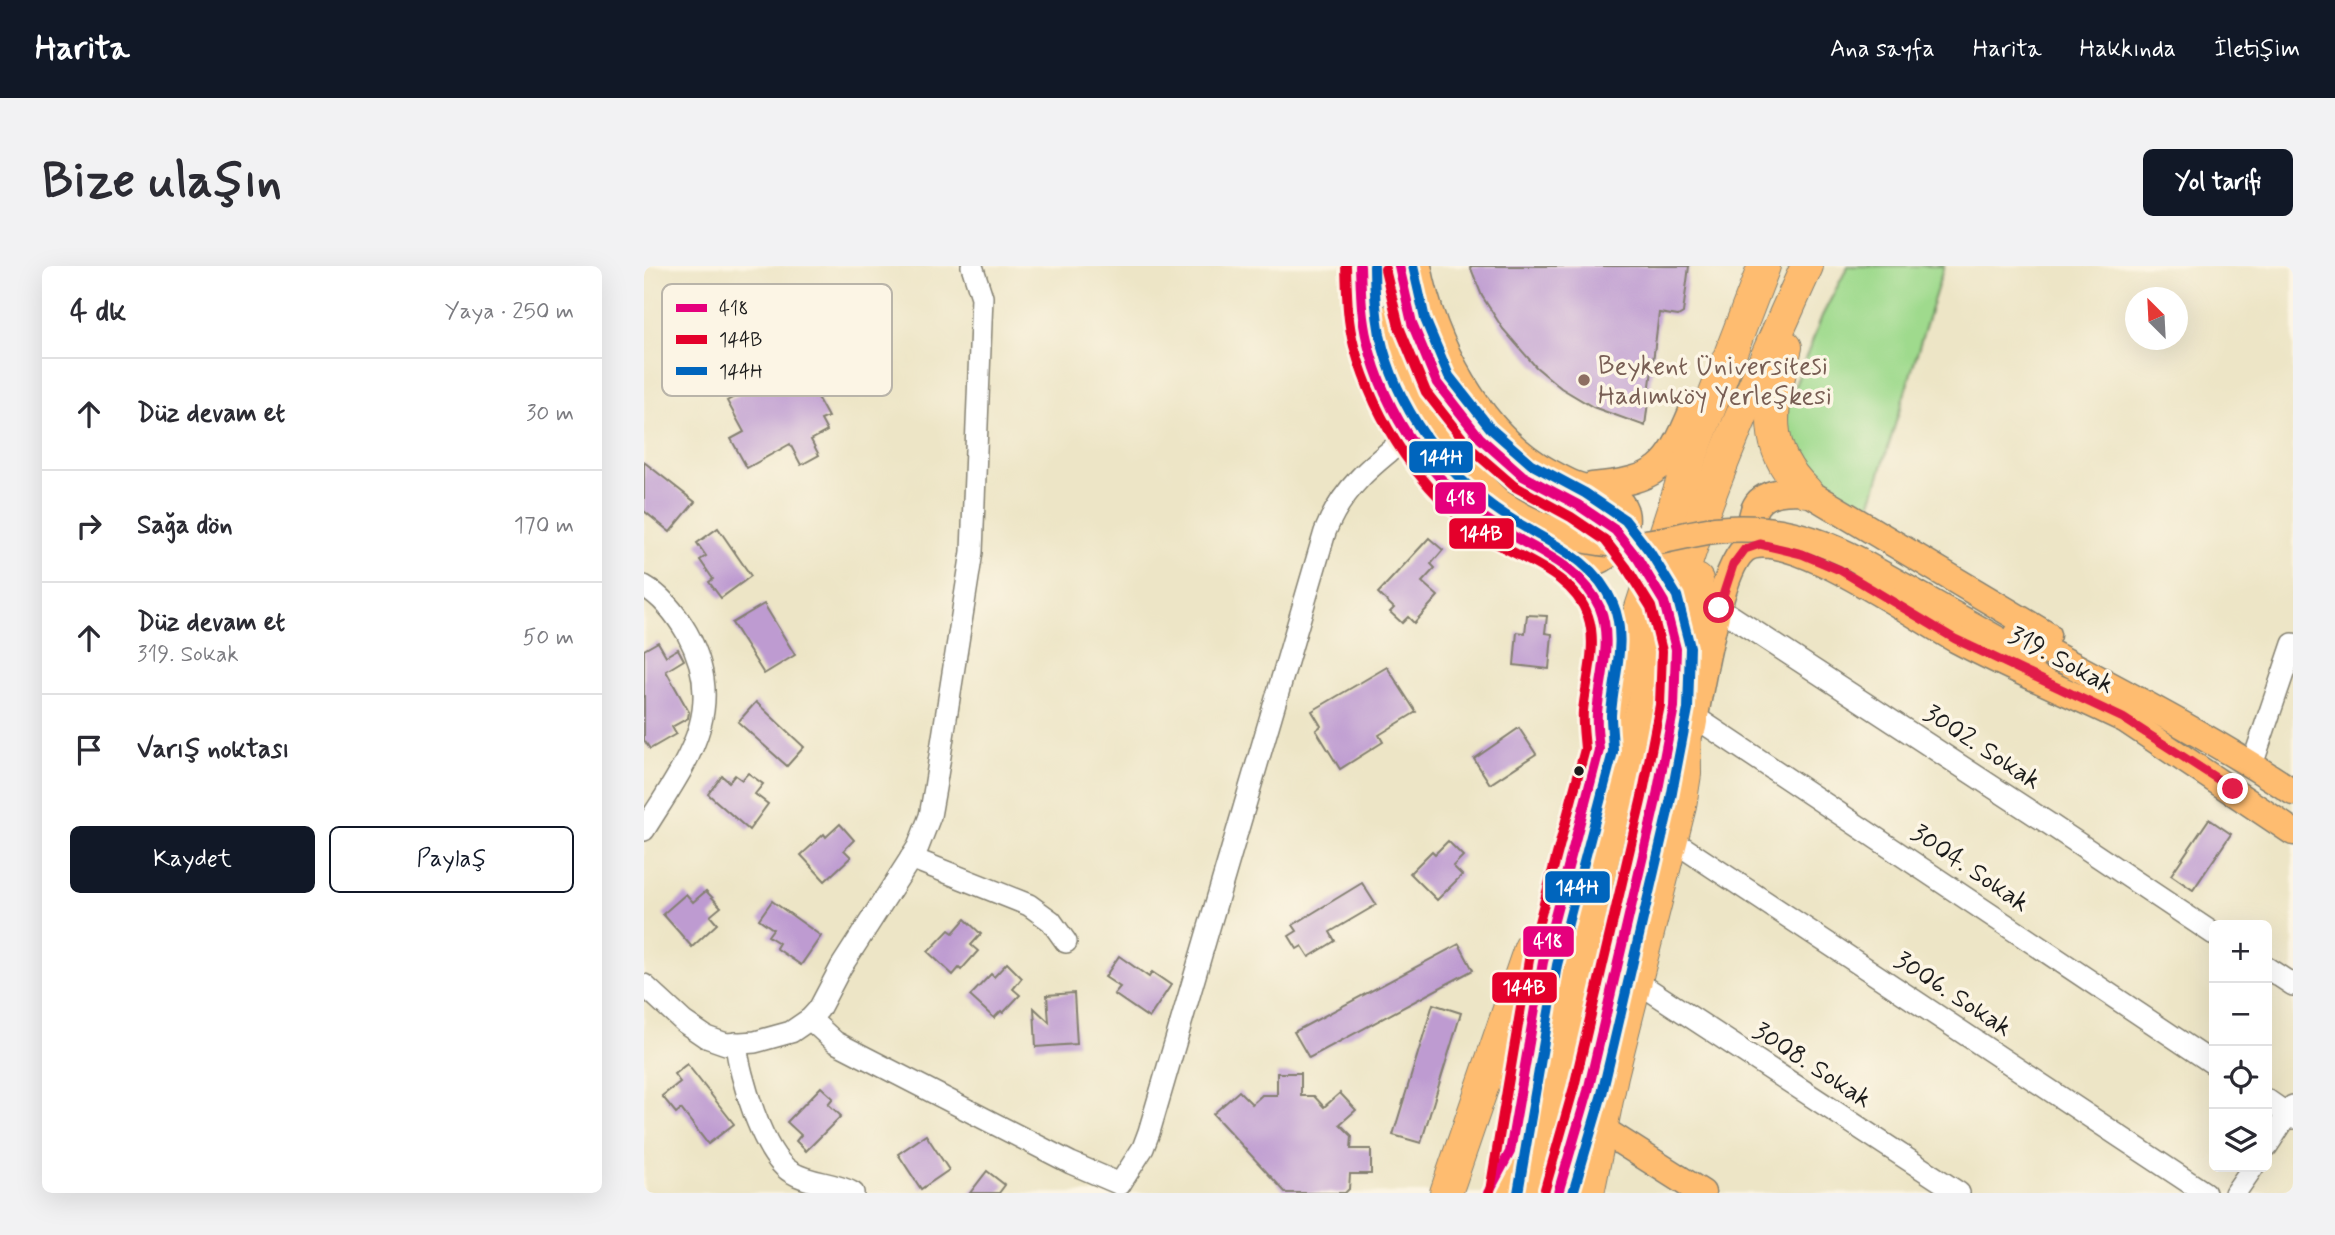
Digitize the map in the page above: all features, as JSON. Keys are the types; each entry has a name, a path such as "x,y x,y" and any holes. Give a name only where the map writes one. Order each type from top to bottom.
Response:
{"highway":[{"path":"1806,491 1781,461 1775,443 1773,422 1777,381 1807,266"},
{"path":"1539,1193 1552,1100 1573,987 1614,808 1664,634 1693,544 1745,403 1807,266"},
{"path":"1504,1193 1543,962 1599,750 1635,623 1678,493 1761,272"},
{"path":"1588,1193 1600,1128 1672,840 1685,774 1684,670 1698,562 1693,544"},
{"path":"1446,1193 1527,955 1547,902 1569,865"}],"main road":[{"path":"1360,266 1363,318 1374,363 1393,412 1422,455 1467,503 1494,525 1571,568 1593,593 1606,635 1597,716 1599,750"},
{"path":"1366,266 1392,356 1413,402 1456,460 1504,498 1579,527 1637,530 1694,520 1755,515 1836,533 1863,555"},
{"path":"1381,266 1392,319 1429,405 1504,498"},
{"path":"1399,266 1412,323 1437,383 1480,438 1538,486"},
{"path":"1418,266 1432,322 1446,352 1478,404 1513,445 1545,470 1615,498 1622,505 1625,528 1611,552 1597,561 1555,559"},
{"path":"1583,487 1634,481 1653,472 1669,458 1682,438 1723,339 1761,272"},
{"path":"1760,544 1753,535 1750,521 1755,504 1767,495 1806,491 2070,649 2106,682"},
{"path":"1685,774 1719,608 1733,565 1745,549 1760,544 1802,554 1840,570 1955,639 2123,718"},
{"name":"319. Sokak","path":"1863,555 2106,682 2252,765 2293,792"},
{"name":"319. Sokak","path":"1863,555 2067,679 2293,832"},
{"path":"1558,1193 1588,1091 1656,800"},
{"path":"1600,1128 1702,1193"}],"street":[{"path":"644,985 684,1022 706,1037 726,1044 755,1042 791,1032 819,1009 841,967 918,847 930,816 972,552 982,297 972,266"},
{"path":"810,1019 835,1042 1121,1188 1149,1132 1331,515 1367,468 1409,436"},
{"path":"644,586 677,615 695,647 705,678 704,709 698,739 644,830"},
{"name":"3002. Sokak","path":"1719,608 2209,931"},
{"path":"2252,765 2293,644"},
{"name":"3004. Sokak","path":"1695,717 2209,1061"},
{"name":"3006. Sokak","path":"1672,840 2205,1193"},
{"path":"911,858 1029,905 1051,921 1066,942"},
{"path":"2272,971 2293,985"},
{"name":"3008. Sokak","path":"1636,981 1959,1193"},
{"path":"736,1043 738,1064 746,1091 775,1155 789,1171 810,1181 853,1193"},
{"path":"2272,1103 2291,1113 2272,1139"},
{"path":"2235,1193 2250,1172"}],"green space":[{"path":"1848,266 1944,266 1866,519 1799,473 1785,422 1787,406 1822,316"}],"building":[{"path":"1470,266 1689,266 1683,313 1678,316 1659,313 1645,426 1593,407 1561,388 1536,367 1503,329 1482,296"},
{"path":"736,396 816,396 828,417 821,420 827,431 811,440 819,455 801,465 790,444 747,468 731,439 744,432 727,401"},
{"path":"644,462 695,502 670,532 644,511"},
{"path":"718,528 751,576 721,598 709,582 713,579 700,560 706,556 697,543"},
{"path":"1429,538 1443,550 1431,564 1435,568 1422,582 1438,596 1414,623 1408,617 1402,623 1390,612 1394,608 1378,593"},
{"path":"764,604 795,655 764,674 732,623"},
{"path":"1527,615 1547,616 1545,633 1552,634 1549,669 1514,665 1517,632 1525,633"},
{"path":"658,642 666,656 678,649 684,660 666,671 689,712 688,718 672,727 676,734 650,749 644,740 644,650"},
{"path":"1387,667 1416,712 1379,735 1383,742 1340,769 1316,730 1321,726 1312,711"},
{"path":"756,702 804,747 787,766 738,722"},
{"path":"1519,728 1536,754 1490,784 1474,759"},
{"path":"748,773 763,784 755,794 768,804 749,830 708,794 722,776 729,782 735,775 742,780"},
{"path":"2209,819 2231,834 2193,890 2171,875"},
{"path":"840,824 854,840 844,850 851,857 825,881 801,855 824,834 826,837"},
{"path":"1448,841 1463,856 1453,866 1462,875 1437,900 1410,873 1432,851 1435,854"},
{"path":"1362,883 1376,905 1330,932 1335,941 1309,957 1302,946 1297,949 1289,936 1297,931 1293,925"},
{"path":"706,891 721,907 710,916 717,924 692,947 663,914 686,894 693,902"},
{"path":"772,901 821,936 801,965 776,948 779,943 768,936 773,929 759,919"},
{"path":"965,919 981,934 971,945 978,951 953,975 928,952 949,930 953,933"},
{"path":"1459,944 1473,970 1309,1058 1294,1032"},
{"path":"1119,956 1149,977 1152,972 1171,985 1149,1018 1114,994 1120,987 1105,977"},
{"path":"1007,963 1022,978 1013,989 1020,995 1003,1013 1001,1011 994,1018 970,996 991,974 994,977"},
{"path":"1074,993 1077,1044 1036,1047 1034,1008 1049,1022 1047,995"},
{"path":"1433,1004 1461,1013 1421,1143 1393,1135"},
{"path":"687,1064 734,1124 708,1144 681,1109 676,1113 662,1096 680,1082 674,1074"},
{"path":"1277,1073 1301,1073 1301,1096 1314,1096 1324,1107 1340,1093 1356,1110 1340,1124 1352,1136 1351,1149 1371,1149 1371,1174 1350,1174 1349,1189 1345,1193 1286,1193 1213,1114 1239,1091 1252,1104 1262,1095 1277,1095"},
{"path":"821,1087 833,1098 828,1104 841,1116 806,1151 796,1141 801,1135 787,1122"},
{"path":"926,1135 949,1170 921,1189 898,1154"},
{"path":"987,1171 1005,1185 999,1193 970,1193"}],"tunnel":[{"path":"1538,486 1588,511 1607,524 1633,551 1657,590"},
{"path":"1656,800 1675,698"}],"transit line":[{"name":"144B","path":"1346,266 1354,346 1375,402 1404,454 1422,479 1465,521 1489,539 1546,570 1571,590 1581,602 1591,627 1592,651 1583,716 1585,749 1529,960 1490,1191"},
{"name":"418","path":"1360,266 1364,321 1375,367 1399,421 1415,446 1433,470 1475,510 1498,527 1556,560 1581,581 1592,593 1604,620 1606,647 1597,718 1599,750 1543,962 1510,1152 1488,1193"},
{"name":"144H","path":"1374,266 1377,318 1387,361 1397,387 1426,437 1462,480 1483,499 1581,562 1604,588 1617,617 1619,645 1611,715 1613,752 1557,965 1518,1193"},
{"name":"418","path":"1399,266 1412,323 1437,383 1480,438 1523,476 1578,505 1615,530 1638,559 1664,602 1676,649 1674,707 1656,800 1588,1091 1558,1193"},
{"name":"144H","path":"1413,266 1425,319 1449,376 1490,428 1531,464 1585,493 1625,520 1650,552 1677,596 1690,647 1688,709 1670,803 1602,1094 1573,1193"},
{"name":"144B","path":"1385,269 1399,327 1426,392 1470,448 1514,486 1571,517 1605,540 1651,607 1662,651 1660,705 1642,797 1574,1087 1545,1189"}],"place":[{"name":"Beykent Üniversitesi Hadımköy Yerleşkesi","path":"1584,380"}],"route":[{"path":"1719,608 1733,565 1745,549 1760,544 1802,554 1840,570 1955,639 2123,718 2233,789"}]}
